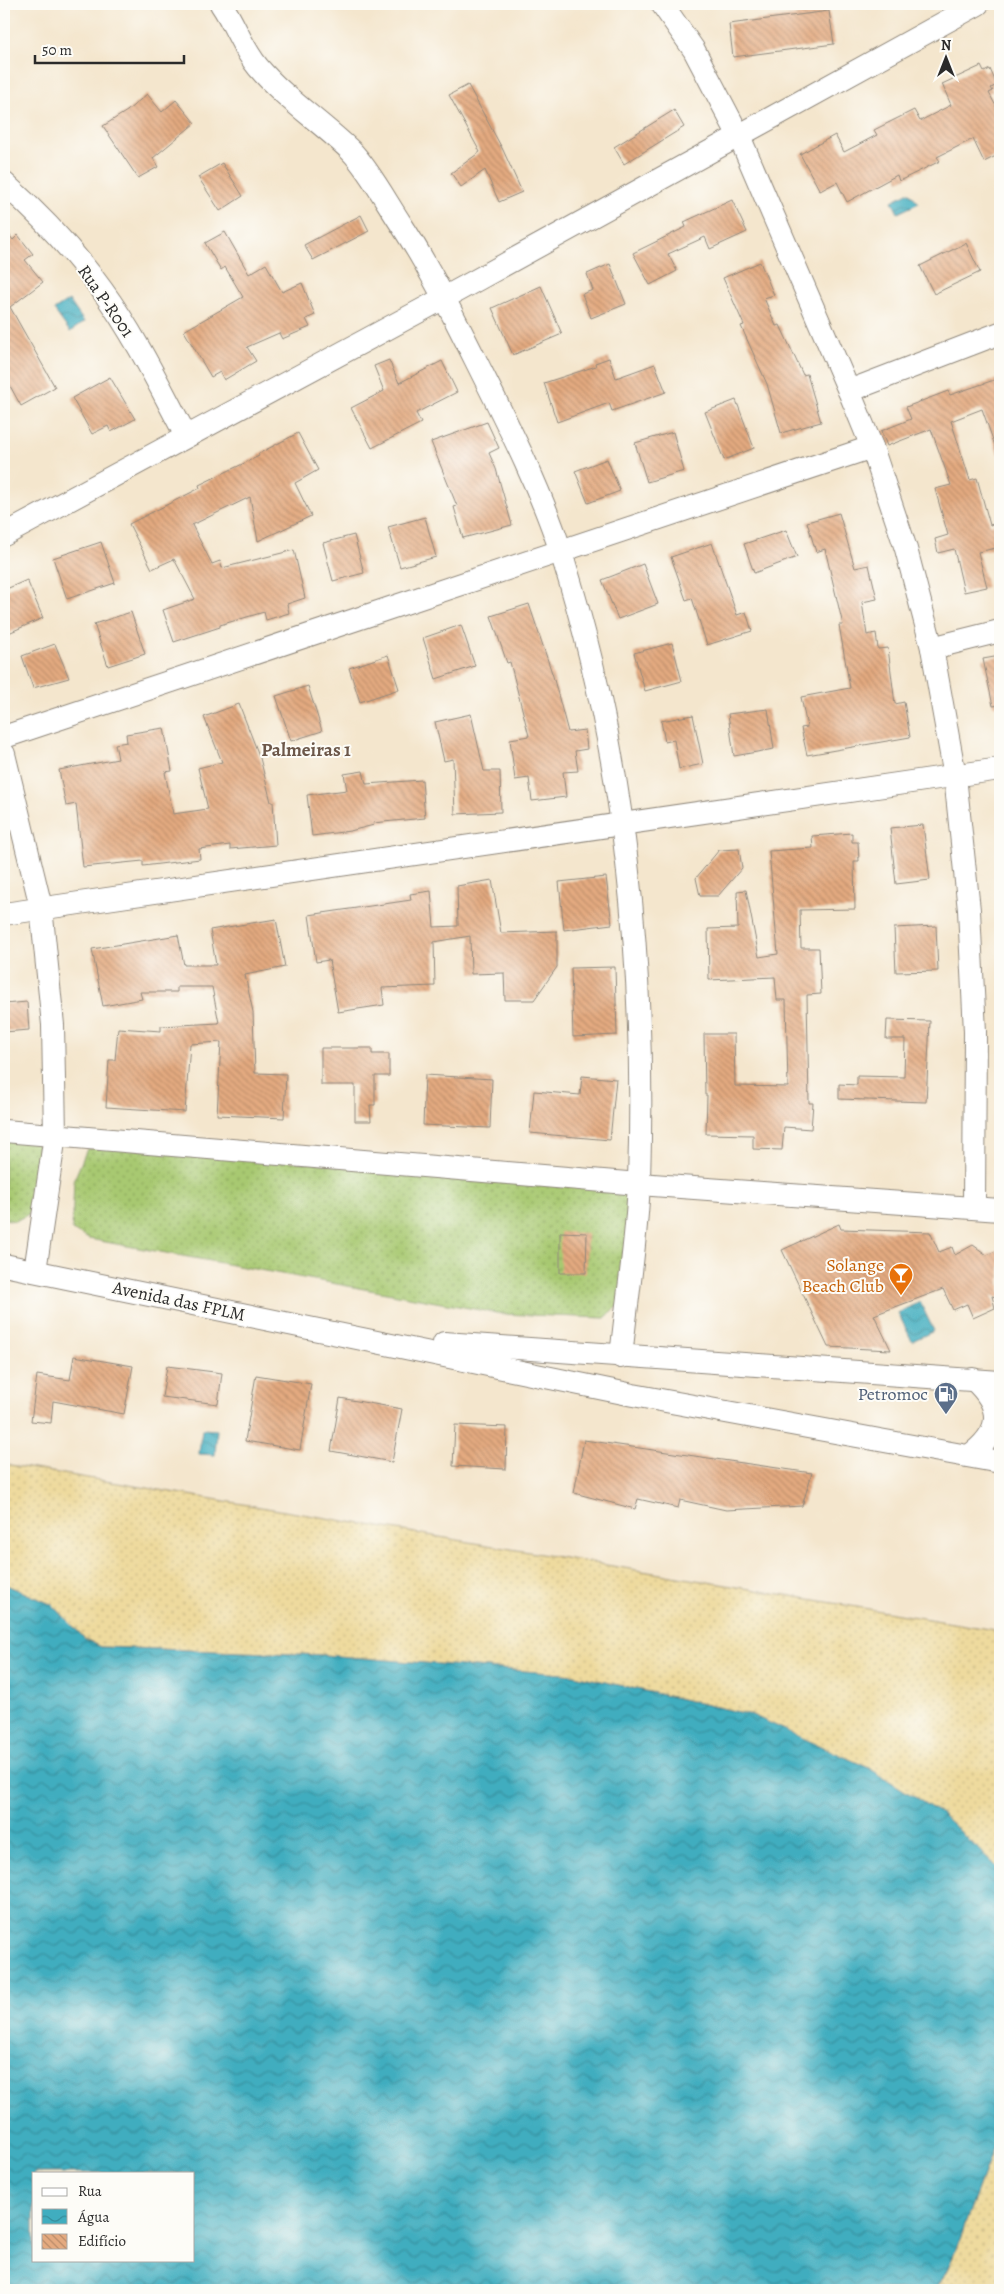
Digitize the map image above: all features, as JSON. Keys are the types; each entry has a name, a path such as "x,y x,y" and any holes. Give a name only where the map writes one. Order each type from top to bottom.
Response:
{"street":[{"path":"221,4 241,44 256,65 271,82 354,154 403,227 444,298 517,441 561,553 604,712 624,823 634,922 640,1024 639,1184 621,1357"},
{"path":"662,4 694,50 739,136 849,391 872,447 906,549 932,648 955,776 969,910 975,1032 974,1207"},
{"path":"4,535 444,298 978,4"},
{"name":"Rua P-R001","path":"4,183 61,239 103,291 144,358 186,436"},
{"path":"849,391 1000,333"},
{"path":"4,737 561,553 872,447"},
{"path":"932,648 1000,631"},
{"path":"4,754 41,907 53,1025 55,1135 35,1271"},
{"path":"4,914 41,907 1000,769"},
{"path":"4,1131 639,1184 1000,1210"},
{"name":"Avenida das FPLM","path":"4,1265 354,1336"},
{"path":"354,1336 621,1357 1000,1382"},
{"path":"354,1336 633,1395 1000,1462"},
{"path":"969,1456 986,1444 995,1423 995,1411 990,1399 973,1379"}],"green space":[{"path":"4,1135 37,1141 41,1157 29,1214 15,1221 4,1219"},
{"path":"111,1147 624,1188 634,1206 623,1301 605,1318 502,1314 89,1239 72,1230 74,1180 87,1149"}],"sand":[{"path":"4,1464 1000,1631 1000,1870 752,1715 574,1675 324,1655 101,1647 85,1639 53,1605 4,1584"},
{"path":"1000,2130 1000,2290 936,2290 953,2257"}],"water":[{"path":"909,192 919,203 898,213 892,201"},
{"path":"69,300 84,322 70,332 54,310"},
{"path":"920,1302 934,1331 912,1341 898,1313"},
{"path":"202,1429 217,1430 215,1455 199,1454"},
{"path":"4,1584 53,1605 85,1639 101,1647 324,1655 574,1675 752,1715 869,1768 943,1815 1000,1870 1000,2130 953,2257 936,2290 4,2290"}],"building":[{"path":"829,11 834,44 733,57 729,24"},
{"path":"981,66 984,72 990,69 997,85 991,88 993,91 989,93 1000,114 1000,154 984,162 973,139 937,157 940,161 899,181 897,175 847,202 837,182 820,191 800,154 835,135 844,152 877,135 874,130 914,110 920,121 951,105 942,84"},
{"path":"468,85 503,150 522,192 499,202 485,170 461,187 451,173 480,152 449,95"},
{"path":"147,94 162,112 176,100 195,123 153,158 158,167 138,178 103,126 127,111"},
{"path":"674,110 684,127 624,164 614,147"},
{"path":"222,163 243,196 220,211 198,177"},
{"path":"732,200 747,232 710,249 705,237 668,254 677,271 650,285 633,253 686,227 684,222"},
{"path":"361,215 369,231 313,260 304,245"},
{"path":"4,228 13,240 18,235 33,254 25,260 43,282 10,307 55,387 21,406 4,375"},
{"path":"225,232 249,274 266,264 282,292 302,283 315,315 306,319 310,327 282,339 279,333 247,347 256,361 224,380 220,372 211,377 184,331 243,297 225,267 221,270 205,243"},
{"path":"966,243 980,272 934,294 920,266"},
{"path":"760,262 774,295 764,298 776,326 780,325 803,375 807,374 821,422 781,433 767,384 741,326 744,325 723,278"},
{"path":"610,264 626,304 591,318 582,294 593,290 587,274"},
{"path":"541,286 562,334 513,355 492,308"},
{"path":"609,358 616,378 655,364 666,392 612,411 609,403 557,422 544,383 596,366 595,363"},
{"path":"389,360 399,383 442,361 457,392 416,413 421,423 372,448 351,408 384,391 374,366"},
{"path":"110,377 135,419 111,432 108,426 92,434 72,398"},
{"path":"1000,378 1000,454 998,454 982,409 951,421 970,480 977,478 990,525 1000,522 1000,547 978,552 987,587 964,592 954,549 938,553 935,539 948,535 935,489 951,485 931,429 887,446 881,431 911,419 906,407 948,391 950,395"},
{"path":"736,400 754,448 724,460 705,412"},
{"path":"487,422 499,448 489,453 496,469 512,525 463,538 454,507 457,506 431,442"},
{"path":"673,432 684,471 647,482 635,443"},
{"path":"298,433 318,470 295,483 311,516 258,541 250,497 192,525 212,564 220,561 222,568 294,550 305,598 287,604 289,613 266,620 264,612 220,625 220,627 174,642 163,610 195,599 174,559 152,569 129,524 200,488 199,485 259,456 258,454"},
{"path":"607,459 620,491 588,503 575,471"},
{"path":"839,513 855,568 869,565 877,599 862,602 867,635 876,633 878,649 888,648 895,704 904,702 910,737 807,755 801,728 807,727 801,697 850,688 839,625 843,625 825,549 816,552 807,522"},
{"path":"425,517 436,557 400,567 388,527"},
{"path":"786,530 797,557 754,573 744,544"},
{"path":"354,535 364,573 333,581 323,543"},
{"path":"101,542 115,583 67,599 53,558"},
{"path":"712,543 737,615 746,612 752,631 707,645 692,598 686,600 671,557"},
{"path":"643,564 658,604 618,619 602,580"},
{"path":"27,580 43,618 4,635 4,590"},
{"path":"529,604 553,676 568,732 585,730 587,749 575,751 578,771 563,772 566,797 532,801 529,778 515,780 510,739 529,736 510,662 507,663 491,616"},
{"path":"131,612 145,654 108,666 94,624"},
{"path":"461,625 475,666 436,679 423,638"},
{"path":"672,643 682,681 645,691 634,653"},
{"path":"55,644 69,678 33,688 22,656"},
{"path":"388,655 399,689 360,702 349,668"},
{"path":"1000,656 1000,705 993,706 983,659"},
{"path":"308,686 322,731 291,741 276,696"},
{"path":"239,704 260,758 271,802 273,802 276,845 230,849 230,845 199,849 200,859 143,866 143,861 83,867 76,804 66,806 59,770 118,759 115,744 127,742 126,734 164,728 172,771 165,772 173,814 208,809 198,768 222,762 204,717"},
{"path":"768,709 774,749 734,756 728,714"},
{"path":"471,714 484,771 500,771 501,812 455,814 453,759 444,761 435,722"},
{"path":"693,715 703,764 679,769 674,740 665,742 661,721"},
{"path":"363,771 366,784 422,780 425,818 373,823 374,825 350,831 312,836 307,795 347,790 344,774"},
{"path":"923,825 930,880 896,884 890,828"},
{"path":"852,833 852,842 858,842 859,861 854,861 855,909 800,910 801,948 819,948 821,994 807,995 809,1103 813,1103 811,1129 784,1127 782,1150 753,1149 753,1135 706,1134 707,1095 705,1095 704,1034 734,1034 735,1086 788,1087 786,1000 777,1000 775,977 709,980 708,929 738,928 737,891 746,890 759,957 778,954 769,851 813,848 812,836"},
{"path":"739,849 742,868 718,896 700,896 696,878 719,850"},
{"path":"606,877 612,924 564,930 559,882"},
{"path":"492,880 501,933 557,931 557,967 534,1000 505,1000 504,973 471,974 470,936 434,942 435,986 382,988 384,1005 338,1012 329,960 316,962 309,915 411,900 410,894 431,891 434,927 458,926 457,886"},
{"path":"276,919 285,967 245,975 253,1012 255,1073 286,1074 284,1118 217,1115 221,1042 190,1044 185,1112 106,1107 109,1060 115,1060 118,1028 161,1031 161,1026 219,1023 212,987 177,987 177,992 140,992 142,999 103,1006 92,949 178,935 184,965 216,965 210,930"},
{"path":"936,926 938,971 896,972 894,928"},
{"path":"615,967 617,1035 573,1037 571,968"},
{"path":"27,1002 29,1030 4,1032 4,1004"},
{"path":"887,1020 930,1021 926,1102 839,1099 839,1084 857,1085 857,1076 904,1077 905,1039 886,1039"},
{"path":"321,1048 372,1048 372,1054 389,1054 389,1076 375,1076 375,1105 370,1105 371,1121 355,1121 355,1085 321,1085"},
{"path":"425,1075 492,1079 490,1128 423,1125"},
{"path":"582,1076 616,1079 610,1140 530,1133 534,1091 580,1095"},
{"path":"839,1224 841,1229 930,1232 939,1252 952,1247 955,1255 973,1245 987,1255 1000,1249 1000,1298 992,1296 995,1308 973,1318 967,1304 953,1310 943,1289 874,1315 891,1350 828,1347 782,1250"},
{"path":"560,1232 587,1233 586,1273 560,1273"},
{"path":"74,1356 133,1366 124,1414 53,1401 51,1423 31,1421 37,1375 70,1380"},
{"path":"167,1366 222,1373 218,1404 162,1397"},
{"path":"256,1375 311,1384 300,1450 245,1441"},
{"path":"340,1398 402,1409 392,1462 331,1451"},
{"path":"455,1425 507,1427 506,1469 453,1466"},
{"path":"584,1440 812,1473 802,1506 726,1510 680,1500 678,1508 638,1499 635,1509 574,1493"}],"place":[{"name":"Solange Beach Club","path":"901,1296"},
{"name":"Petromoc","path":"946,1415"}],"district":[{"name":"Palmeiras 1","path":"306,750"}]}
